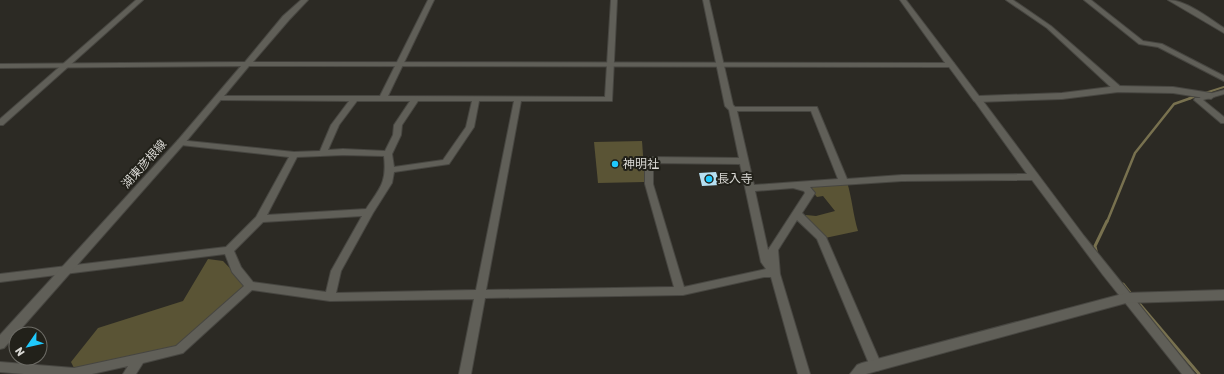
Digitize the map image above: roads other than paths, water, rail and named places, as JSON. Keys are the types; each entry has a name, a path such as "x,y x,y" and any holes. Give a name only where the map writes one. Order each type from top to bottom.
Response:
{"street":[{"path":"0,123 140,0"},
{"name":"湖東彦根線","path":"0,344 181,142 286,18 305,0"},
{"path":"383,98 401,64 431,0"},
{"path":"218,98 610,99 614,0"},
{"path":"706,0 729,106 733,109 745,161 766,262 775,274"},
{"path":"903,0 977,98 1032,177 1126,298 1189,374"},
{"path":"1009,0 1055,32 1118,89"},
{"path":"1088,0 1141,43 1160,45 1224,79"},
{"path":"1170,0 1196,13 1224,31"},
{"path":"0,66 249,63 611,66 951,65"},
{"path":"977,98 1062,96 1118,89 1154,89 1224,99"},
{"path":"1224,92 1198,100 1224,121"},
{"path":"323,153 335,125 355,98"},
{"path":"330,296 336,271 388,183 390,170 388,154 397,135 398,125 415,99"},
{"path":"390,170 446,162 470,126 476,99"},
{"path":"465,374 518,99"},
{"path":"733,109 814,108 844,182"},
{"path":"181,142 294,155 343,152 388,154"},
{"path":"0,278 229,250 260,219 294,155"},
{"path":"680,291 649,184 649,160 745,161"},
{"path":"750,188 902,178 1032,177"},
{"path":"793,185 807,189 810,193 773,250 775,274 804,374"},
{"path":"260,219 370,212"},
{"path":"797,214 821,237 876,366"},
{"path":"229,250 236,269 250,286 330,296 680,291 764,273 775,274"},
{"path":"0,367 74,373 179,350 250,286"},
{"path":"857,374 862,369 1126,298 1224,295"},
{"path":"130,374 139,359"}],"waterway":[{"path":"1205,93 1224,87"},
{"path":"1191,98 1197,96"},
{"path":"1107,222 1135,153 1174,104 1191,98"},
{"path":"1097,255 1095,246 1107,221"},
{"path":"1123,284 1131,294"},
{"path":"1137,301 1199,374"}],"place":[{"name":"神明社","path":"615,164"},
{"name":"長入寺","path":"709,179"}]}
